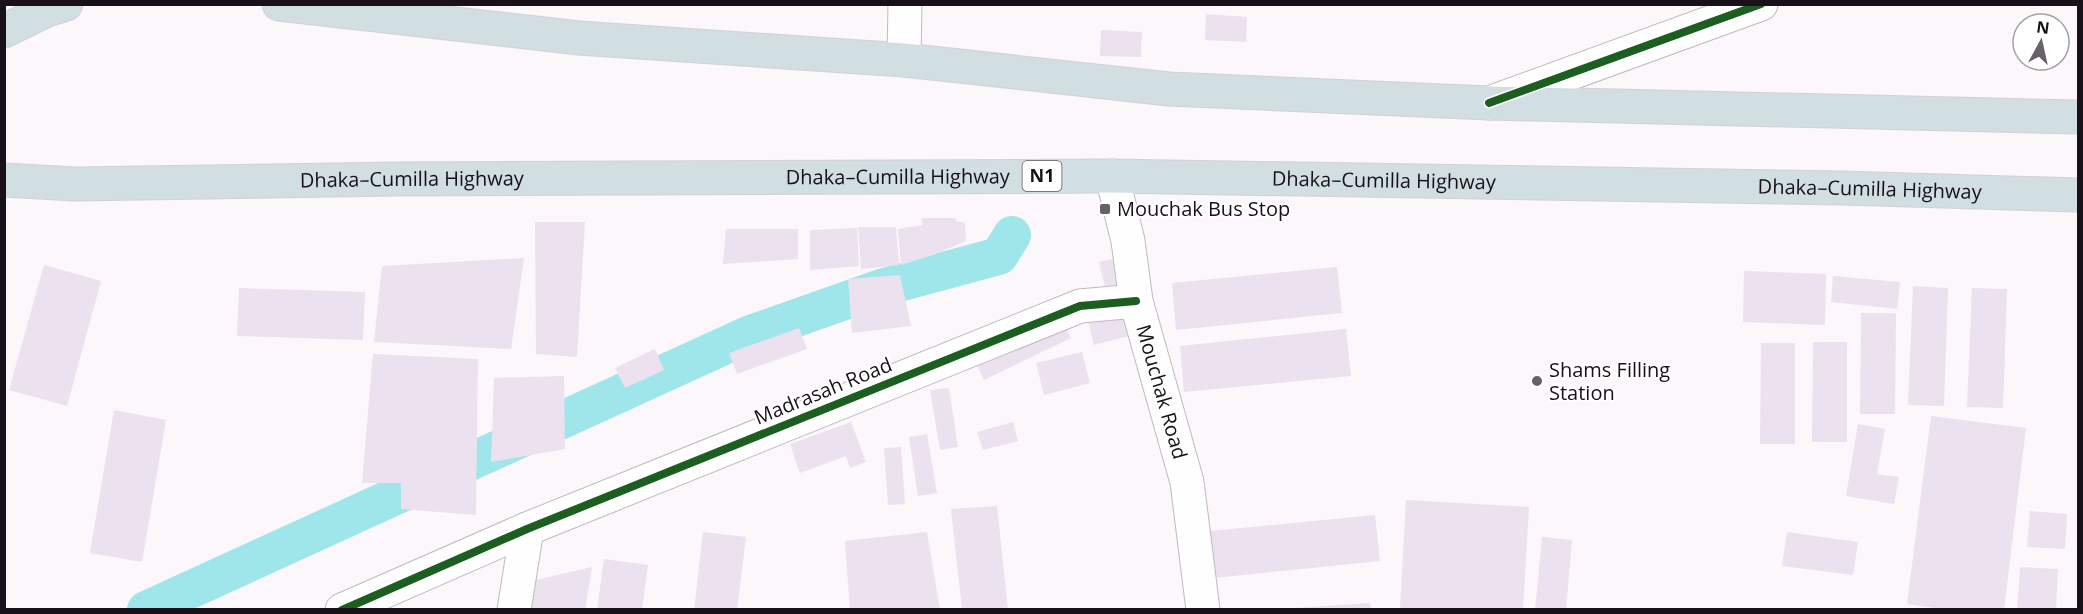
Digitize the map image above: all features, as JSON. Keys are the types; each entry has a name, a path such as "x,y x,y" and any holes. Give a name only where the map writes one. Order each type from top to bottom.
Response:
{"highway":[{"path":"4,31 47,10 66,4"},
{"path":"279,4 579,38 904,60 1168,89 1489,103 2079,117"},
{"name":"Dhaka–Cumilla Highway","path":"11,173 75,184 409,179 1112,176 1831,188 2079,195"}],"street":[{"path":"904,60 905,4"},
{"path":"1489,103 1761,4"},
{"name":"Mouchak Road","path":"1112,176 1128,241 1136,301 1187,482 1203,609"},
{"name":"Madrasah Road","path":"342,609 527,529 1080,306 1136,301"},
{"path":"514,609 527,529"}],"building":[{"path":"1206,14 1247,17 1246,42 1205,40"},
{"path":"1101,30 1142,32 1141,57 1100,56"},
{"path":"921,218 955,218 956,221 965,223 966,241 901,265 898,229 923,225"},
{"path":"535,222 585,222 577,357 536,354"},
{"path":"858,227 896,227 899,265 861,269"},
{"path":"857,228 859,266 810,270 810,230"},
{"path":"726,229 798,229 798,259 723,264"},
{"path":"1122,257 1131,295 1108,300 1099,262"},
{"path":"524,258 511,349 374,342 382,266"},
{"path":"44,265 101,281 67,406 9,390"},
{"path":"1337,267 1342,313 1176,330 1172,283"},
{"path":"1744,271 1826,274 1825,325 1743,322"},
{"path":"900,275 911,326 852,333 848,279"},
{"path":"1833,276 1900,282 1897,309 1831,302"},
{"path":"1913,286 1948,288 1944,406 1908,405"},
{"path":"239,288 365,292 363,340 237,336"},
{"path":"1972,288 2007,289 2003,408 1967,407"},
{"path":"1128,302 1137,334 1094,345 1086,313"},
{"path":"1861,313 1896,313 1895,414 1860,414"},
{"path":"1059,315 1071,338 984,380 973,356"},
{"path":"799,328 807,349 737,374 729,353"},
{"path":"1346,329 1351,376 1184,392 1180,346"},
{"path":"1813,342 1847,342 1847,442 1812,442"},
{"path":"1761,343 1795,343 1795,444 1760,444"},
{"path":"655,349 664,370 625,388 615,368"},
{"path":"1082,352 1090,383 1044,395 1036,363"},
{"path":"373,354 478,359 476,515 401,509 401,483 362,483"},
{"path":"564,376 565,449 491,462 494,378"},
{"path":"949,388 958,447 940,450 930,390"},
{"path":"114,410 166,420 142,562 90,553"},
{"path":"1931,416 2026,428 2004,610 1948,610 1907,604"},
{"path":"851,422 866,462 850,468 846,456 800,473 790,444"},
{"path":"1013,422 1018,441 983,450 977,432"},
{"path":"1858,424 1885,429 1877,474 1899,477 1894,504 1846,496"},
{"path":"927,434 937,493 918,496 909,437"},
{"path":"901,447 905,504 888,505 884,448"},
{"path":"1406,500 1529,507 1523,610 1400,608"},
{"path":"997,506 1008,610 962,610 951,509"},
{"path":"2030,511 2067,514 2065,549 2027,547"},
{"path":"1375,515 1380,561 1214,578 1210,531"},
{"path":"703,532 746,537 737,610 694,610"},
{"path":"927,532 940,610 850,610 845,541"},
{"path":"1787,532 1858,542 1853,575 1782,566"},
{"path":"1542,537 1572,540 1566,610 1535,610"},
{"path":"604,559 648,565 642,610 597,610"},
{"path":"592,567 585,610 526,610 531,581"},
{"path":"2020,567 2058,569 2056,610 2017,610"},
{"path":"1370,603 1371,610 1295,610 1295,608"}],"waterway":[{"path":"146,610 748,335 884,287 999,256 1012,235"}],"cycle path":[{"path":"1489,103 1761,4"},
{"path":"342,610 527,529 1080,306 1136,301"}],"place":[{"name":"Mouchak Bus Stop","path":"1105,209"},
{"name":"Shams Filling Station","path":"1537,381"}]}
